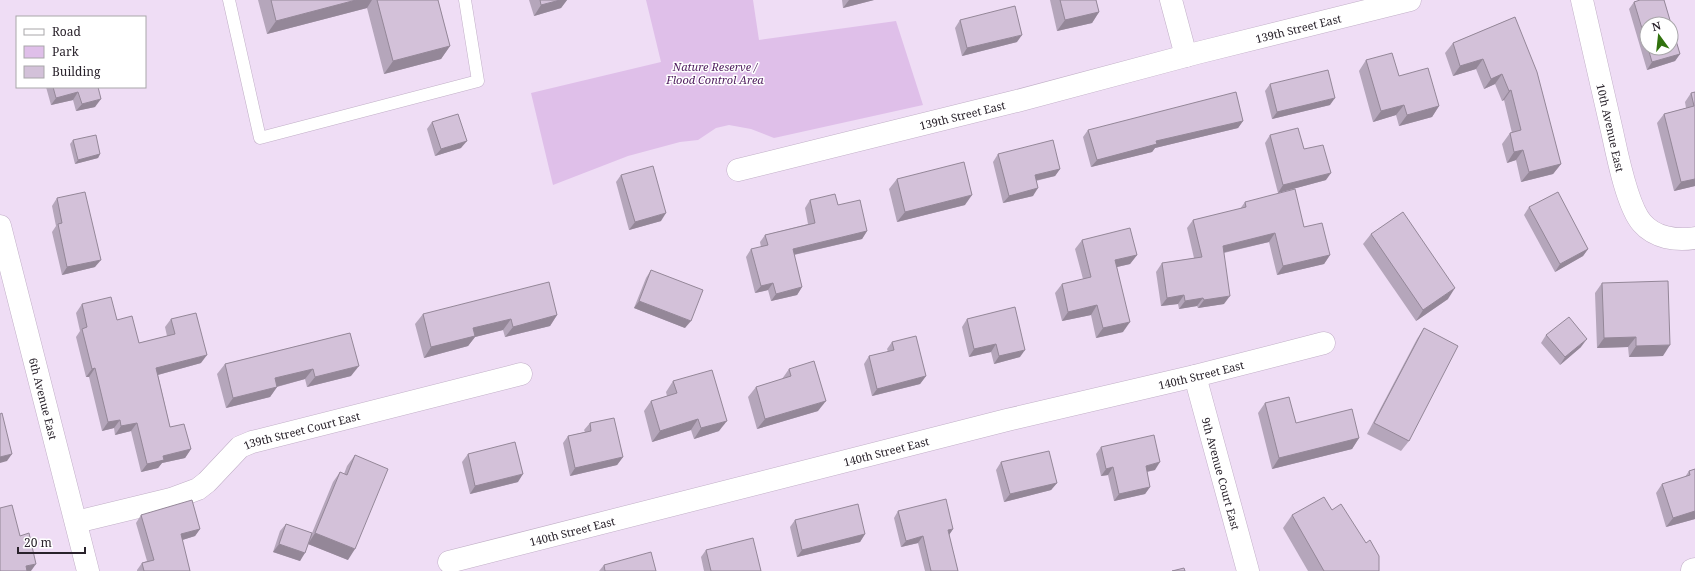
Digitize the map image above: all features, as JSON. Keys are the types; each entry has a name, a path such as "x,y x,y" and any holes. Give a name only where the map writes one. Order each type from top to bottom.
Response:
{"street":[{"path":"1171,0 1186,56"},
{"name":"139th Street East","path":"738,170 1017,101 1186,56 1410,0"},
{"name":"10th Avenue East","path":"1582,0 1618,160 1633,210 1642,223 1651,232 1667,238 1683,240 1695,238"},
{"name":"6th Avenue East","path":"0,226 88,571"},
{"name":"140th Street East","path":"449,562 1007,420 1196,376 1324,343"},
{"name":"139th Street Court East","path":"76,522 171,499 198,489 207,482 240,447 252,442 521,374"},
{"name":"9th Avenue Court East","path":"1196,376 1248,571"}],"lane":[{"path":"229,0 260,138 478,82 465,0"}],"green space":[{"name":"Nature Reserve / Flood Control Area","path":"646,0 753,0 759,40 896,21 923,105 774,138 751,129 729,125 716,128 698,140 680,142 628,156 553,185 531,93 661,62"}],"building":[{"path":"271,0 356,0 276,21"},
{"path":"377,0 438,0 450,46 393,61"},
{"path":"540,0 560,0 541,5"},
{"path":"1060,0 1096,0 1099,12 1065,20"},
{"path":"1640,0 1664,0 1669,16 1639,16 1639,19 1634,2"},
{"path":"1015,6 1022,35 967,48 960,20"},
{"path":"1515,17 1537,72 1561,164 1529,172 1523,150 1514,152 1510,133 1521,130 1511,90 1509,91 1502,74 1491,79 1483,59 1460,66 1453,43"},
{"path":"1392,53 1399,76 1428,68 1439,106 1407,115 1404,105 1381,111 1366,60"},
{"path":"1650,56 1673,56 1652,62"},
{"path":"1328,70 1335,98 1277,112 1270,84"},
{"path":"53,88 98,88 101,99 82,104 78,92 56,98"},
{"path":"1236,92 1243,121 1156,141 1157,144 1097,160 1088,130"},
{"path":"1695,92 1695,179 1681,182 1664,114 1694,106 1691,93"},
{"path":"458,114 467,141 441,149 432,122"},
{"path":"1298,128 1304,149 1323,145 1331,173 1283,185 1270,135"},
{"path":"96,135 100,154 78,160 73,140"},
{"path":"1053,140 1060,169 1035,175 1038,188 1009,196 998,154"},
{"path":"964,162 972,195 905,212 897,179"},
{"path":"653,166 666,213 635,222 621,175"},
{"path":"1295,189 1304,227 1322,223 1330,255 1283,266 1275,233 1223,246 1230,296 1185,301 1184,295 1167,298 1162,263 1202,257 1193,220 1246,207 1245,202"},
{"path":"85,192 101,260 67,267 58,224 62,223 57,198"},
{"path":"1558,192 1588,249 1560,264 1529,207"},
{"path":"835,194 838,205 860,200 867,231 793,249 802,287 776,294 773,283 761,286 751,249 768,245 765,235 815,223 810,200"},
{"path":"1403,212 1455,288 1423,310 1371,234"},
{"path":"1130,228 1137,255 1115,260 1130,322 1103,328 1097,305 1068,312 1062,284 1091,277 1082,240"},
{"path":"651,270 703,290 691,321 639,301"},
{"path":"1668,281 1670,345 1636,346 1636,337 1604,338 1602,283"},
{"path":"549,282 557,315 513,327 511,319 473,328 475,336 431,347 423,314"},
{"path":"111,297 117,320 132,316 139,343 175,334 171,319 196,313 207,355 156,368 170,427 184,424 191,449 163,456 164,460 147,464 137,423 121,426 120,420 108,422 95,368 92,369 82,329 87,327 82,304"},
{"path":"1015,307 1025,350 999,356 996,344 974,349 967,319"},
{"path":"1569,317 1587,339 1565,357 1546,335"},
{"path":"1424,328 1458,346 1409,441 1374,423"},
{"path":"350,333 359,366 315,377 313,369 275,378 277,387 233,398 225,364"},
{"path":"916,336 926,376 877,389 869,356 894,350 892,342"},
{"path":"814,361 826,401 765,419 756,387 791,376 789,369"},
{"path":"712,370 727,421 701,428 698,419 660,431 651,401 677,393 673,381"},
{"path":"1289,397 1296,423 1352,409 1359,438 1279,458 1265,403"},
{"path":"2,413 12,454 0,457 0,414"},
{"path":"614,418 623,457 575,468 568,436 591,431 590,423"},
{"path":"1154,435 1160,462 1146,466 1150,487 1119,494 1113,467 1106,469 1101,447"},
{"path":"515,442 523,474 475,486 468,454"},
{"path":"1049,451 1057,483 1010,494 1001,462"},
{"path":"355,455 388,469 355,549 315,533 340,472 347,475"},
{"path":"1695,469 1695,511 1673,518 1662,484 1690,475 1689,471"},
{"path":"1324,497 1332,510 1341,504 1366,543 1370,540 1379,556 1379,571 1324,571 1292,515"},
{"path":"946,499 953,529 948,530 958,571 931,571 923,536 906,541 898,511"},
{"path":"192,500 200,529 181,534 190,571 144,571 142,563 154,560 141,515"},
{"path":"858,504 865,534 802,550 795,520"},
{"path":"12,505 20,536 29,533 36,564 26,566 27,571 0,571 0,508"},
{"path":"286,524 312,533 305,553 279,544"},
{"path":"753,538 761,571 711,571 706,550"},
{"path":"651,552 656,571 605,571 604,565"},
{"path":"1184,568 1185,571 1172,571"}]}
